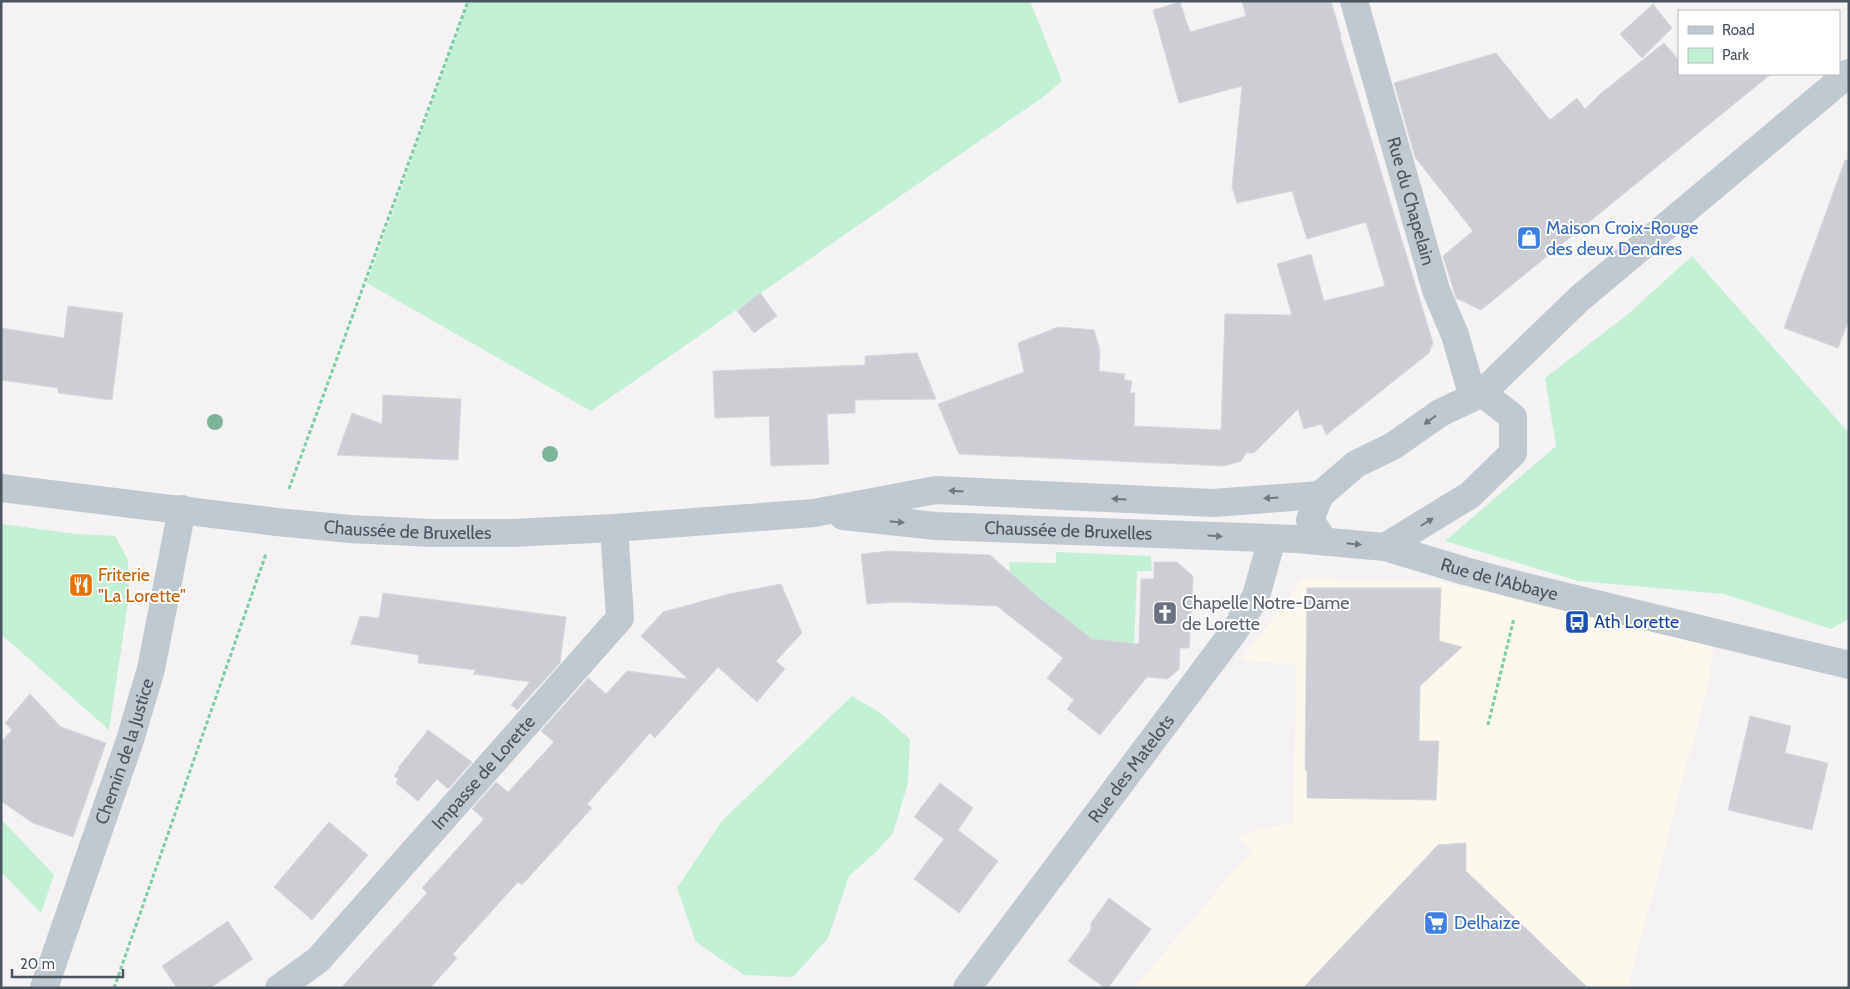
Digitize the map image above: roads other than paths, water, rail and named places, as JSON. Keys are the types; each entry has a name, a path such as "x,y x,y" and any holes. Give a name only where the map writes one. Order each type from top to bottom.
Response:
{"street":[{"name":"Rue du Chapelain","path":"1354,1 1436,290 1478,395"},
{"path":"1324,541 1310,520 1320,495 1356,464 1393,446 1440,413 1478,395 1579,299 1849,72"},
{"path":"1385,547 1470,495 1512,454 1512,417 1478,395"},
{"name":"Chaussée de Bruxelles","path":"1,488 277,522 350,529 433,533 512,533 614,528 814,513 936,490 1213,503 1320,495"},
{"name":"Chemin de la Justice","path":"44,988 130,740 151,669 182,509"},
{"name":"Chaussée de Bruxelles","path":"814,513 936,526 1324,541 1385,547"},
{"name":"Impasse de Lorette","path":"279,988 318,960 620,618 614,528"},
{"name":"Rue des Matelots","path":"967,988 1235,630 1256,596 1272,539"},
{"name":"Rue de l'Abbaye","path":"1385,547 1522,586 1849,664"}],"place":[{"name":"Maison Croix-Rouge des deux Dendres","path":"1529,238"},
{"name":"Friterie \"La Lorette\"","path":"81,585"},
{"name":"Chapelle Notre-Dame de Lorette","path":"1165,613"},
{"name":"Ath Lorette","path":"1577,622"},
{"name":"Delhaize","path":"1436,923"}]}
